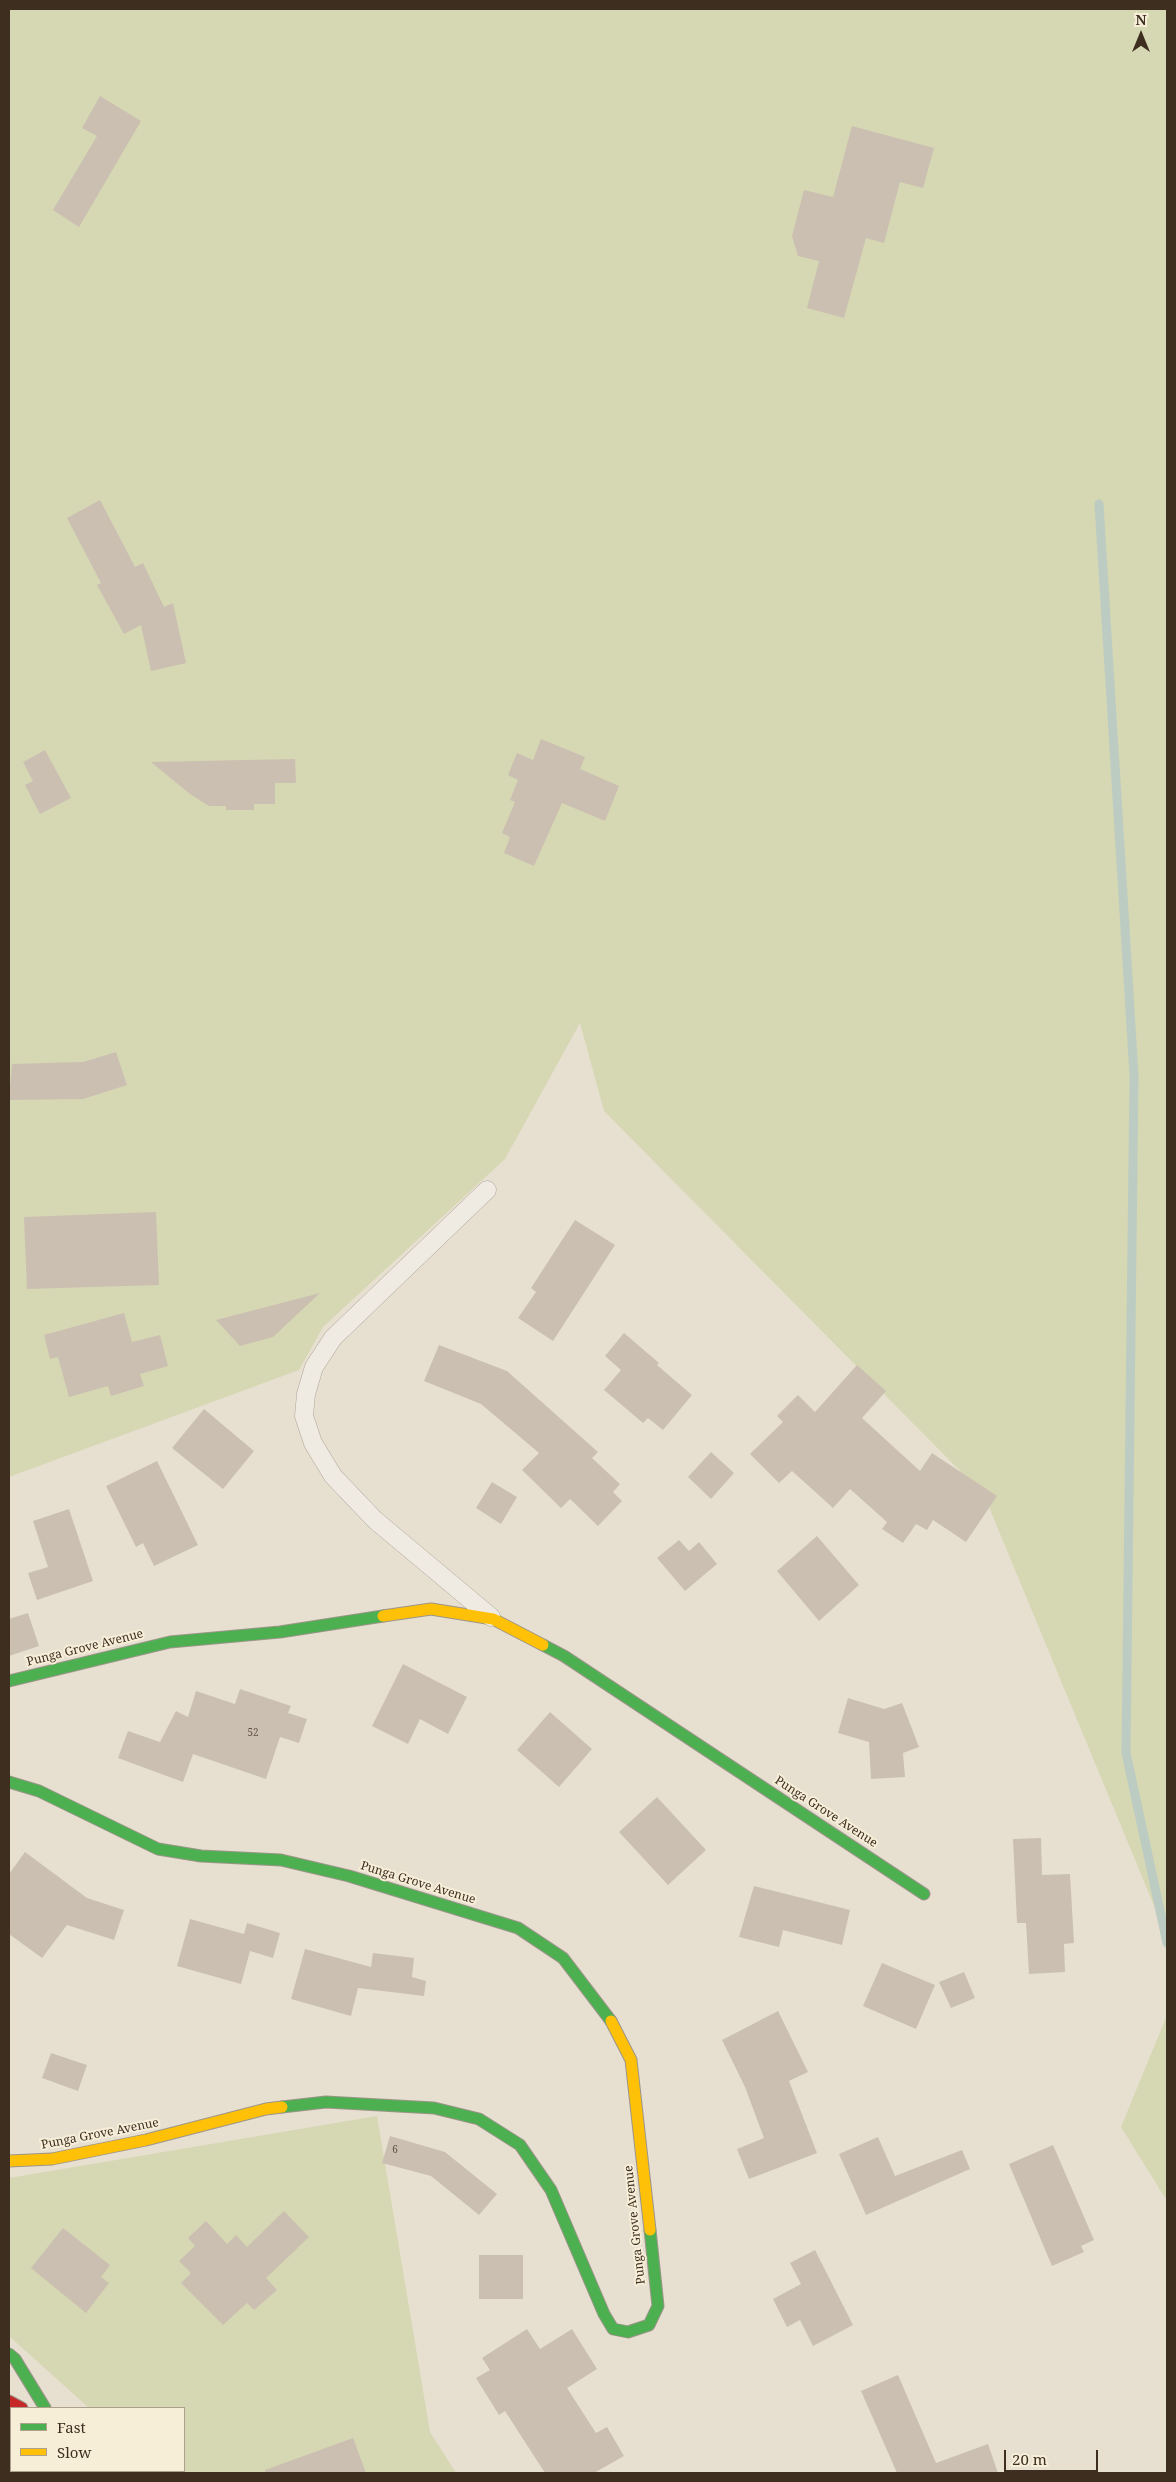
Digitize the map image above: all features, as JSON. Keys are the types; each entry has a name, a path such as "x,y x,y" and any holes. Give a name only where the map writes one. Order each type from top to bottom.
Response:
{"street":[{"name":"Punga Grove Avenue","path":"9,1681 170,1642 280,1632 431,1609 493,1619 564,1656 924,1894"},
{"name":"Punga Grove Avenue","path":"9,1782 40,1791 158,1849 201,1856 281,1860 349,1876 518,1928 563,1958 606,2012 631,2060 658,2306 649,2325 628,2332 613,2329 604,2314 551,2190 520,2145 479,2119 434,2108 393,2104 326,2102 286,2106 266,2109 146,2140 52,2159 9,2161"},
{"path":"9,2354 15,2359 44,2407"},
{"path":"9,2401 20,2407"}],"lane":[{"path":"487,1190 333,1338 314,1367 306,1394 304,1416 313,1443 339,1482 375,1520 493,1619"}],"green space":[{"path":"9,9 1167,9 1167,1937 984,1495 604,1111 580,1023 505,1159 323,1327 299,1370 9,1477"},
{"path":"1167,2015 1167,2201 1121,2127"},
{"path":"377,2116 430,2432 456,2473 140,2473 185,2472 185,2407 88,2407 9,2336 9,2178"}],"building":[{"path":"100,96 141,121 79,227 53,210 97,136 82,128"},
{"path":"852,126 934,148 923,188 900,182 884,243 866,238 844,318 807,308 819,261 798,256 792,236 804,190 833,197"},
{"path":"100,500 135,567 143,563 164,607 173,603 186,663 151,671 141,625 124,634 97,585 101,583 67,518"},
{"path":"541,739 585,757 580,769 619,786 605,821 562,803 534,866 504,853 510,837 502,833 515,802 510,800 518,780 508,775 517,753 533,760"},
{"path":"45,750 71,798 40,814 25,785 33,781 23,762"},
{"path":"295,759 296,783 275,783 275,804 254,804 254,810 226,810 226,806 209,806 190,794 151,762"},
{"path":"116,1052 127,1085 83,1099 9,1100 12,1064 83,1062"},
{"path":"156,1212 159,1285 27,1289 24,1217"},
{"path":"575,1220 615,1245 553,1341 518,1318 536,1292 531,1288"},
{"path":"320,1293 273,1337 240,1346 216,1320"},
{"path":"124,1313 132,1342 160,1335 168,1366 140,1374 144,1386 111,1396 108,1386 69,1397 58,1357 50,1359 44,1335"},
{"path":"624,1333 692,1395 663,1430 648,1418 643,1423 604,1390 621,1370 605,1356"},
{"path":"439,1345 507,1371 598,1452 592,1458 620,1484 613,1492 622,1501 598,1526 570,1499 561,1508 522,1470 539,1453 481,1404 424,1381"},
{"path":"857,1365 886,1391 862,1418 920,1471 932,1453 997,1496 966,1542 933,1520 927,1530 916,1524 903,1543 882,1529 887,1522 850,1489 833,1508 792,1471 779,1483 750,1454 783,1422 777,1416 798,1395 815,1412"},
{"path":"204,1409 254,1451 223,1489 172,1448"},
{"path":"711,1452 734,1473 711,1499 688,1477"},
{"path":"157,1461 198,1545 154,1566 143,1543 136,1547 106,1486"},
{"path":"492,1482 517,1497 501,1524 476,1508"},
{"path":"69,1509 93,1581 37,1600 28,1573 48,1567 33,1521"},
{"path":"817,1536 859,1585 819,1621 777,1571"},
{"path":"679,1540 689,1551 699,1542 717,1564 685,1591 657,1558"},
{"path":"28,1613 39,1646 9,1656 9,1619"},
{"path":"403,1664 467,1697 448,1734 420,1719 408,1744 372,1726"},
{"path":"240,1689 291,1706 288,1713 307,1719 299,1743 280,1737 266,1779 193,1754 183,1782 118,1758 128,1731 160,1742 176,1711 188,1717 196,1691 235,1704"},
{"path":"848,1698 884,1709 902,1703 919,1747 903,1753 905,1777 871,1779 869,1742 838,1733"},
{"path":"550,1712 592,1749 559,1787 517,1750"},
{"path":"657,1797 706,1850 668,1885 619,1832"},
{"path":"1041,1838 1042,1875 1070,1874 1074,1943 1064,1944 1065,1972 1029,1974 1026,1923 1017,1923 1013,1839"},
{"path":"25,1852 87,1898 124,1910 114,1940 67,1925 42,1958 9,1934 9,1874"},
{"path":"754,1886 850,1910 842,1945 783,1930 779,1947 739,1937"},
{"path":"190,1919 244,1934 247,1923 280,1933 273,1958 250,1951 241,1984 177,1966"},
{"path":"305,1949 371,1967 373,1953 414,1958 412,1977 426,1981 424,1996 358,1988 351,2016 291,1999"},
{"path":"882,1963 935,1985 916,2029 863,2006"},
{"path":"964,1972 975,1998 951,2008 939,1982"},
{"path":"778,2011 808,2072 789,2081 817,2153 749,2179 737,2149 764,2138 745,2087 722,2040"},
{"path":"51,2053 87,2065 78,2091 42,2078"},
{"path":"390,2136 445,2152 497,2194 479,2215 431,2176 382,2163"},
{"path":"878,2137 895,2176 962,2150 970,2169 866,2215 839,2154"},
{"path":"1053,2145 1094,2240 1081,2246 1084,2252 1052,2266 1009,2164"},
{"path":"284,2211 309,2237 266,2278 277,2290 254,2310 247,2303 223,2325 181,2283 191,2273 179,2261 195,2246 188,2238 206,2221 227,2244 236,2235 247,2247"},
{"path":"63,2228 110,2265 101,2277 109,2283 86,2313 31,2268"},
{"path":"815,2250 853,2325 813,2346 800,2320 787,2327 773,2299 801,2284 790,2263"},
{"path":"479,2255 523,2255 523,2299 479,2299"},
{"path":"527,2329 540,2349 572,2329 597,2369 567,2388 596,2433 607,2427 624,2456 594,2473 545,2473 505,2411 499,2415 476,2378 490,2370 482,2358"},
{"path":"898,2375 936,2463 988,2444 998,2473 897,2473 861,2391"},
{"path":"353,2438 366,2473 265,2473 265,2470"}],"waterway":[{"path":"1099,504 1134,1075 1126,1753 1167,1943"}],"traffic: fast":[{"path":"9,1681 170,1642 280,1632 383,1616"},
{"path":"543,1645 564,1656 924,1894"},
{"path":"9,1782 39,1791 158,1849 201,1856 281,1860 349,1876 518,1928 563,1958 611,2021"},
{"path":"282,2107 326,2102 434,2108 479,2119 520,2145 551,2190 604,2314 613,2329 628,2332 649,2325 658,2306 650,2230"},
{"path":"9,2354 15,2359 44,2407"}],"traffic: slow":[{"path":"383,1616 431,1609 493,1619 543,1645"},
{"path":"611,2021 631,2060 650,2230"},
{"path":"9,2161 52,2159 146,2140 266,2109 282,2107"}],"traffic: jam":[{"path":"9,2401 20,2407"}]}
